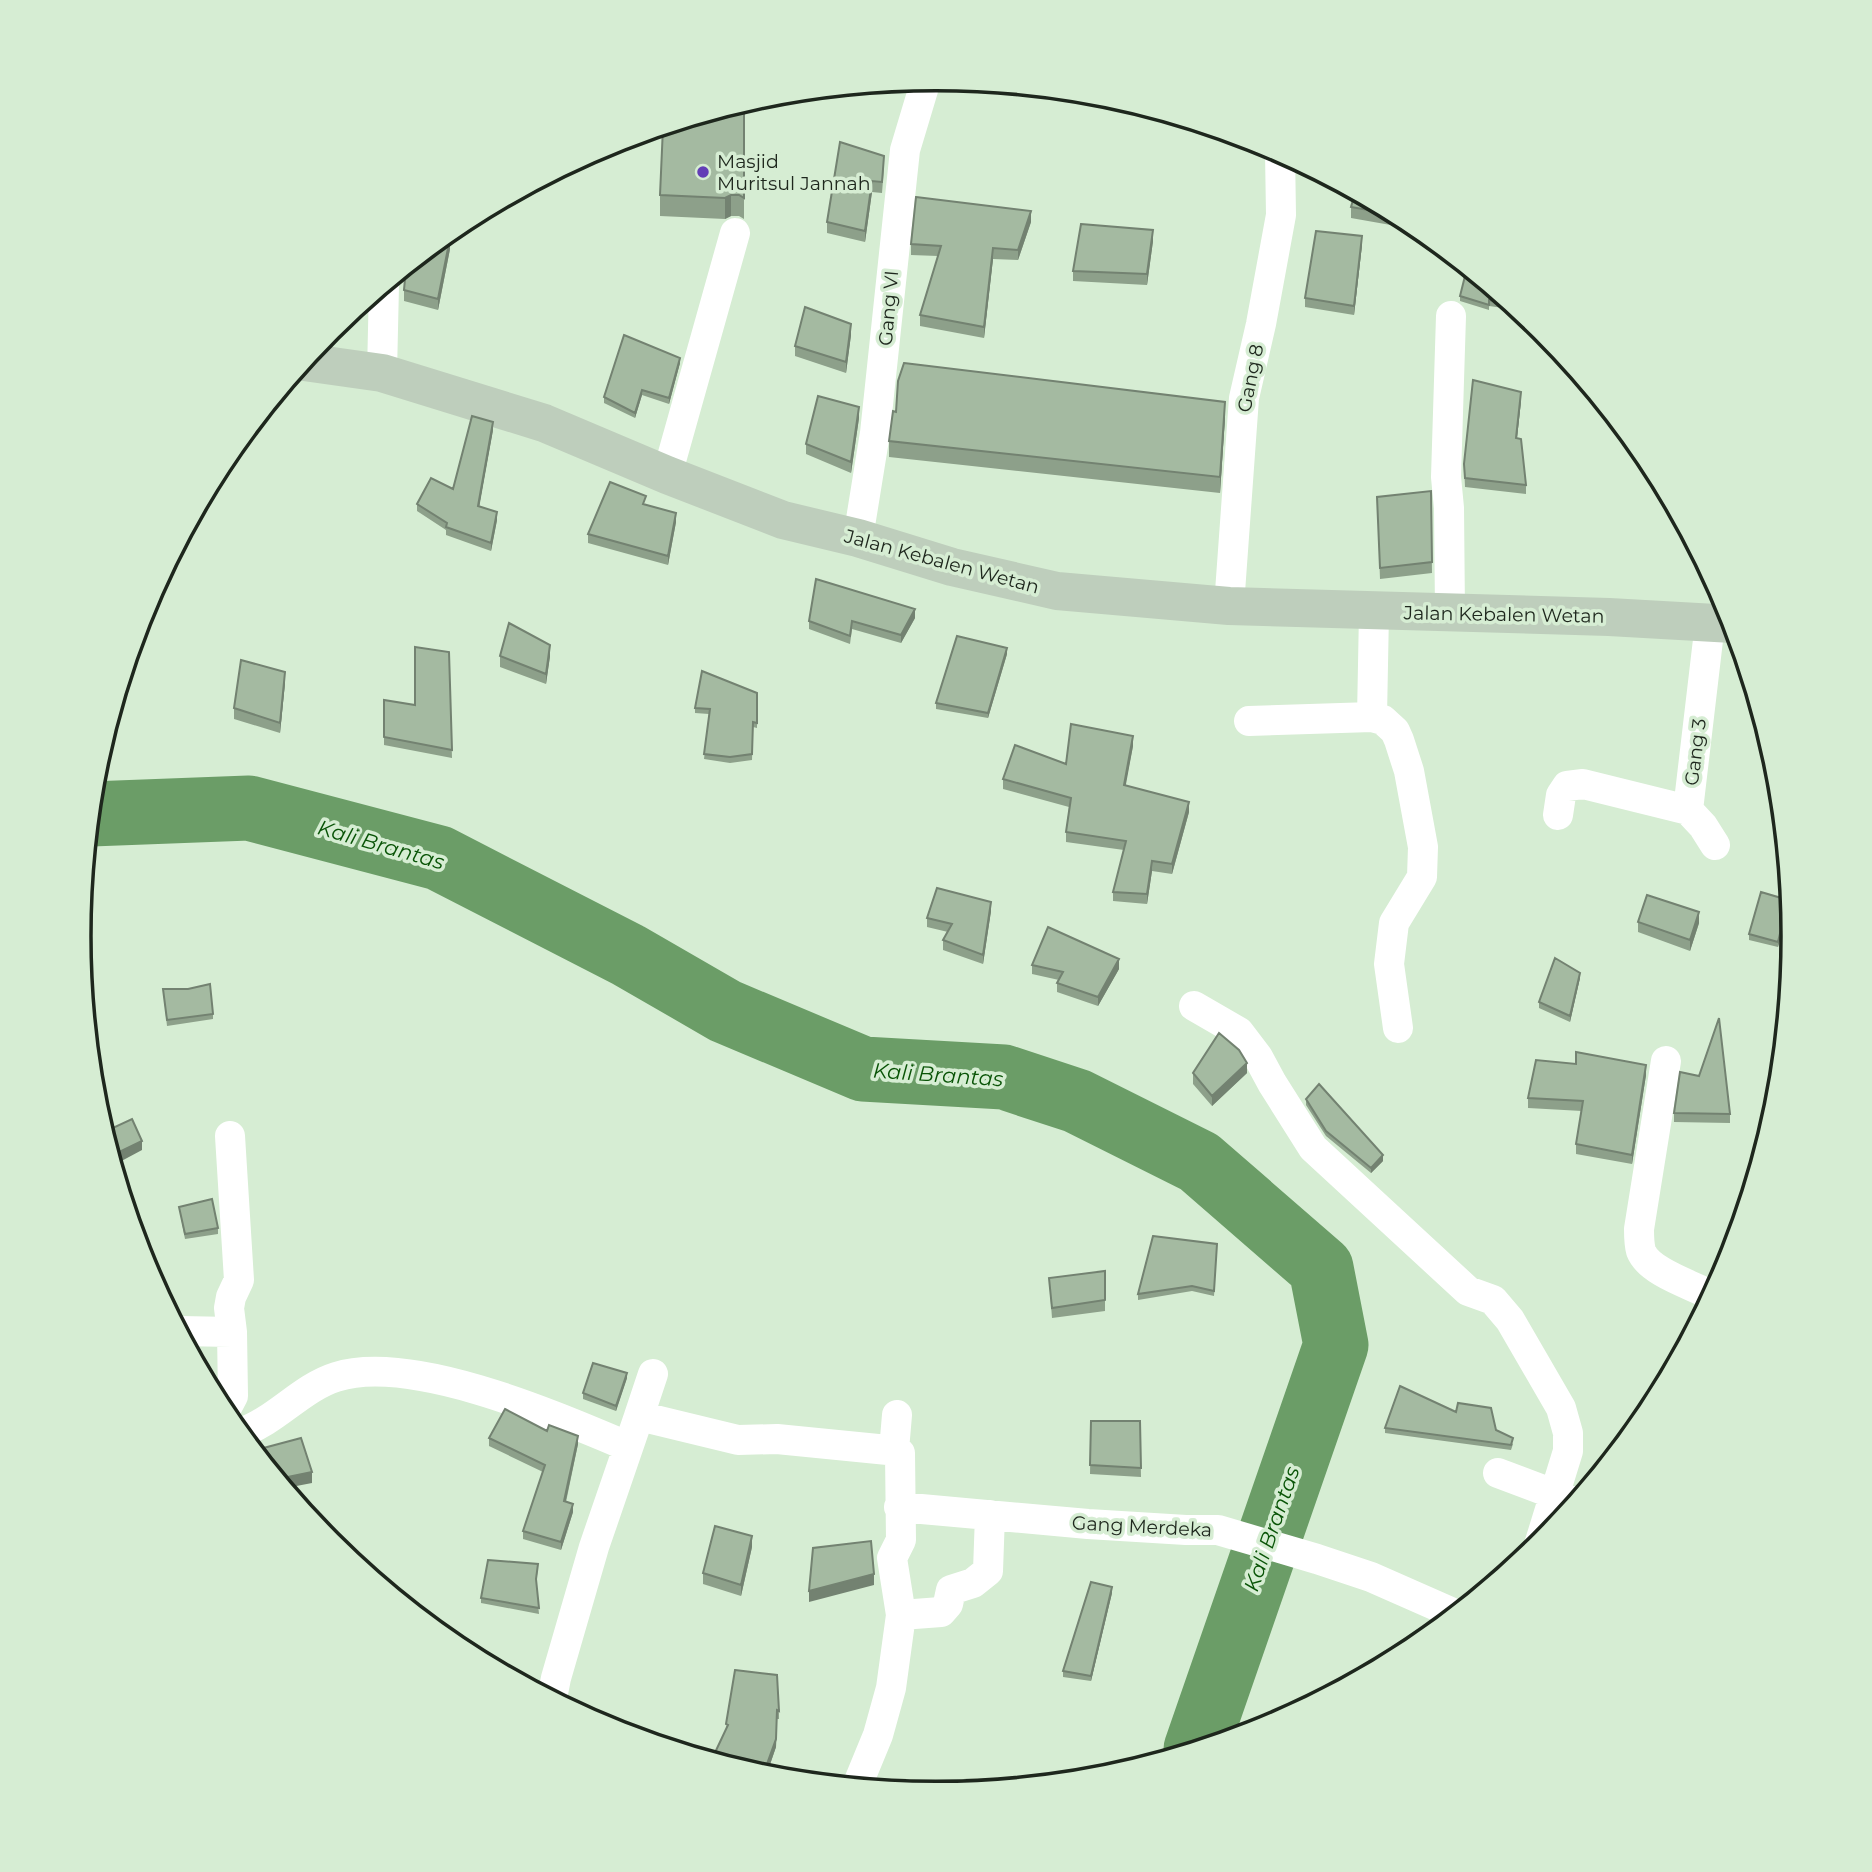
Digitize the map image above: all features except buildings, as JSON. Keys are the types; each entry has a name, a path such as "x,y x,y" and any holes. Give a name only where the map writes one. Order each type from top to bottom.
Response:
{"main road":[{"name":"Jalan Kebalen Wetan","path":"315,364 382,373 544,423 783,520 858,538 952,568 1057,591 1229,606 1609,617 1721,624"}],"street":[{"name":"Gang VI","path":"858,538 875,433 905,150 923,91"},
{"name":"Gang 8","path":"1229,606 1244,398 1281,215 1280,165"},
{"path":"667,475 735,233"},
{"path":"382,373 384,297"},
{"path":"1451,316 1446,477 1451,612"},
{"path":"1372,717 1374,611"},
{"name":"Gang 3","path":"1558,815 1561,795 1567,786 1583,784 1688,810 1722,626"},
{"path":"1249,721 1372,717 1383,720 1395,731 1409,771 1423,847 1422,877 1394,923 1389,964 1398,1028"},
{"path":"1688,810 1703,826 1715,845"},
{"path":"1194,1006 1238,1032 1258,1057 1313,1148 1468,1290 1493,1300 1510,1320 1561,1408 1568,1433 1564,1498 1498,1473"},
{"path":"1666,1060 1639,1243 1642,1253 1651,1265 1703,1291"},
{"path":"230,1136 239,1280 229,1308 233,1396 230,1401"},
{"path":"189,1331 232,1332"},
{"path":"251,1430 259,1427 284,1408 335,1377 363,1371 390,1372 437,1379 514,1402 627,1446"},
{"path":"554,1690 594,1547 653,1374"},
{"path":"894,1450 897,1415"},
{"path":"639,1416 738,1440 777,1439 894,1450 900,1453 901,1540 892,1558 901,1615 891,1688 878,1735 861,1777"},
{"name":"Gang Merdeka","path":"899,1507 1088,1524 1219,1530 1371,1577 1445,1610"},
{"path":"901,1615 941,1612 948,1604 951,1590 973,1583 988,1571 990,1515"}],"waterway":[{"name":"Kali Brantas","path":"100,814 249,808 439,858 628,955 725,1011 863,1069 1004,1077 1077,1101 1199,1162 1321,1268 1336,1345 1200,1739"}],"place":[{"name":"Masjid Muritsul Jannah","path":"703,172"}]}
